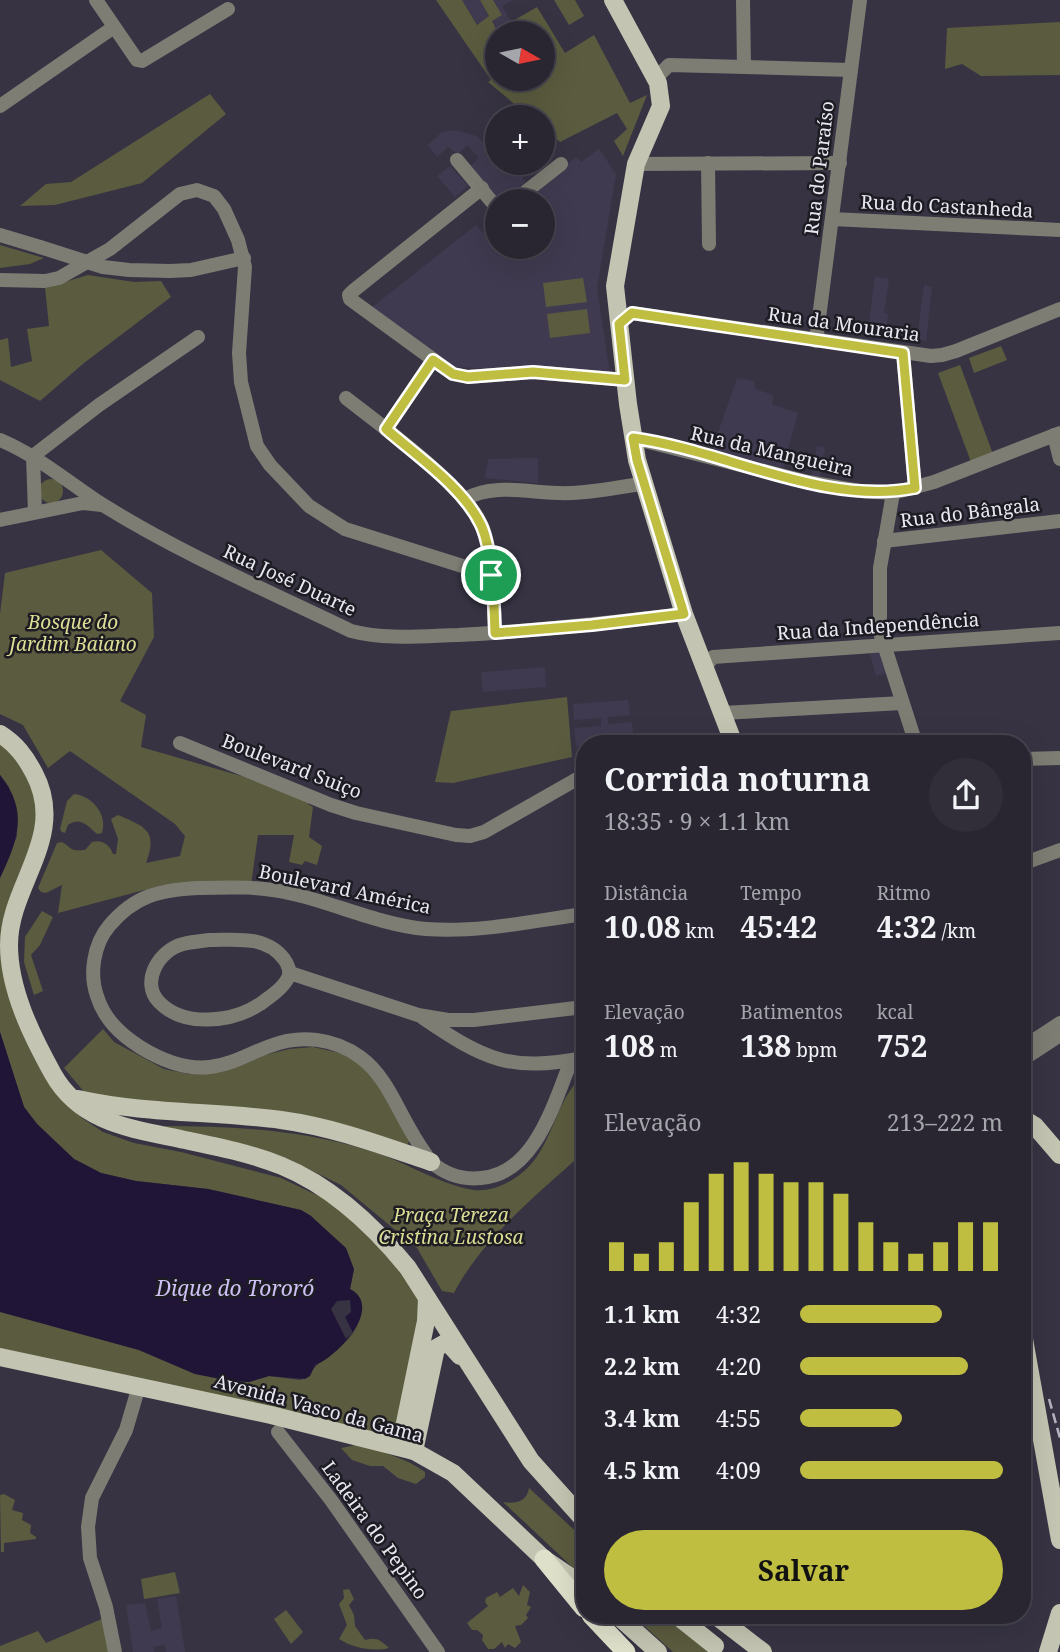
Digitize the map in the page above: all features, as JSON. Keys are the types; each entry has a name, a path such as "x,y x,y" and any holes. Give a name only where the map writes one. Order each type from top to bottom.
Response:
{"highway":[{"path":"544,1559 576,1598"},
{"path":"606,1624 626,1652"},
{"path":"610,1624 646,1649"}],"main road":[{"path":"613,0 662,94 661,106 636,164 616,276 633,438 637,460 684,614 731,735"},
{"path":"0,734 21,751 42,793 42,842 12,920 9,947 20,1003 40,1050 64,1092 94,1115 122,1126 253,1155 310,1180 351,1209 384,1239 408,1268 531,1461 576,1511"},
{"path":"71,1098 123,1107 315,1125 431,1162"},
{"path":"1031,1125 1060,1155"},
{"path":"407,1449 427,1298"},
{"path":"407,1449 439,1344 451,1346 472,1369"},
{"name":"Avenida Vasco da Gama","path":"0,1357 296,1421 407,1449 453,1473 544,1559 576,1581"},
{"path":"1031,1378 1060,1540"},
{"path":"1048,1652 1060,1613"},
{"path":"638,1624 646,1649"},
{"path":"687,1624 717,1649"},
{"path":"695,1624 717,1649"},
{"path":"727,1624 763,1652"}],"street":[{"path":"96,0 137,60 143,61 228,9"},
{"path":"743,0 744,67"},
{"name":"Rua do Paraíso","path":"816,341 860,0"},
{"path":"0,107 114,27"},
{"path":"656,78 669,65 850,70"},
{"path":"457,160 485,192"},
{"path":"708,163 709,244"},
{"path":"636,164 840,163"},
{"path":"529,189 561,164"},
{"path":"482,188 353,291 349,295 350,299 453,374 468,377 533,372 625,380"},
{"path":"0,280 45,281 59,278 110,250 180,194 197,190 214,196 224,209 244,258 239,352 242,382 257,446 270,465 309,506 345,529 491,575"},
{"name":"Rua do Castanheda","path":"832,219 1060,230"},
{"path":"0,235 103,267 129,271 191,270 244,258"},
{"name":"Rua da Mouraria","path":"619,324 632,313 903,353 942,355 1060,309"},
{"path":"35,512 33,456 99,405 198,337"},
{"path":"903,353 915,488"},
{"path":"386,429 433,360"},
{"path":"346,398 386,429 465,499 482,526 487,545 495,633"},
{"path":"1057,434 1060,459"},
{"name":"Rua da Mangueira","path":"633,438 808,482 860,491 893,492 915,488 1057,434"},
{"name":"Rua José Duarte","path":"0,440 33,456 103,505 199,558 351,631 369,636 495,633 684,614"},
{"path":"34,482 42,474 61,475 68,494 61,507"},
{"path":"465,499 486,490 568,494 646,483"},
{"path":"893,492 879,587 880,632 913,735"},
{"path":"0,520 83,503 103,505"},
{"name":"Rua do Bângala","path":"884,541 1060,521"},
{"name":"Rua da Independência","path":"704,668 713,657 1060,634"},
{"path":"723,713 902,703"},
{"name":"Boulevard Suiço","path":"180,743 331,805 456,835 470,836 484,832 576,780"},
{"path":"1031,759 1060,758"},
{"path":"1031,861 1060,850"},
{"name":"Boulevard América","path":"431,1162 372,1068 360,1056 344,1048 309,1038 293,1039 225,1064 195,1068 165,1060 130,1040 114,1027 102,1010 96,994 93,974 96,951 105,930 122,911 141,898 183,889 233,887 293,894 405,926 427,929 484,927 576,915"},
{"path":"290,973 282,987 253,1008 220,1019 183,1016 165,1007 157,1000 153,990 154,966 161,956 181,944 245,940 267,944 283,957 290,973 418,1015 448,1020 474,1020 576,1008"},
{"path":"418,1015 464,1045 504,1061 533,1064 576,1059"},
{"path":"1031,1042 1060,1023"},
{"path":"1031,1054 1060,1035"},
{"path":"431,1162 450,1174 471,1179 496,1175 517,1164 529,1151 576,1063"},
{"path":"115,1652 106,1607 90,1558 88,1527 92,1498 126,1430 139,1386"},
{"name":"Ladeira do Pepino","path":"278,1432 331,1500 438,1652"}],"shaded area":[{"path":"462,0 480,0 489,17 477,25"},
{"path":"493,0 512,0 502,6 511,21 492,21 501,15"},
{"path":"455,130 477,136 485,144 485,175 519,175 526,181 518,189 486,189 468,168 479,158 467,145 458,154 448,147 437,157 428,145 442,132"},
{"path":"599,149 616,174 597,288 610,374 455,367 371,308 476,225 483,233 485,231 485,259 555,259 555,189 537,189 576,157 581,162"},
{"path":"450,166 468,186 455,197 437,176"},
{"path":"875,277 889,279 884,313 888,314 886,334 868,331"},
{"path":"924,285 932,287 926,341 917,340"},
{"path":"737,378 754,381 755,389 773,395 772,404 798,413 783,468 711,453"},
{"path":"817,446 825,447 820,477 812,476"},
{"path":"538,458 538,483 485,478 488,459"},
{"path":"880,652 887,673 876,676 870,654"},
{"path":"545,667 546,687 483,692 481,672"},
{"path":"628,700 630,715 608,717 608,724 632,722 633,735 576,735 576,747 574,728 601,726 601,718 574,720 573,704"},
{"path":"176,1596 185,1652 166,1652 165,1645 153,1647 154,1652 133,1652 126,1605 145,1603 151,1631 162,1628 157,1599"}],"green space":[{"path":"436,0 462,0 477,25 489,16 480,0 493,0 502,15 492,21 485,21 485,71"},
{"path":"554,0 575,0 584,16 569,25"},
{"path":"537,7 546,21 513,21"},
{"path":"1060,22 1060,75 981,76 962,64 945,69 947,28"},
{"path":"594,35 630,103 647,95 623,156 614,141 627,129 617,113 560,142 555,138 555,105 516,105 499,91 555,91 555,37 565,53"},
{"path":"210,94 226,114 142,183 55,205 20,206 46,184 71,182"},
{"path":"0,245 44,258 30,264 0,268"},
{"path":"88,275 134,282 161,281 171,297 84,363 40,401 0,380 0,340 8,338 11,367 32,361 27,329 49,326 45,288"},
{"path":"583,278 587,302 546,307 543,283"},
{"path":"587,309 590,333 550,338 547,314"},
{"path":"1001,346 1007,360 974,373 969,358"},
{"path":"960,365 993,454 971,462 938,373"},
{"path":"51,479 60,482 63,491 60,500 51,503 42,500 39,491 42,482"},
{"name":"Bosque do Jardim Baiano","path":"101,550 152,593 154,637 120,701 146,715 141,747 310,796 308,804 313,807 309,837 322,846 317,865 305,861 302,865 289,862 294,835 258,835 251,885 163,885 58,913 62,885 46,893 38,888 57,843 62,842 72,849 85,850 92,842 99,841 116,854 118,839 111,819 118,815 142,827 150,837 146,863 180,856 185,836 175,824 70,751 48,768 23,725 0,714 0,614 5,573"},
{"path":"567,697 572,757 453,783 435,782 451,711"},
{"path":"0,740 18,758 41,810 8,948 61,1098 82,1118 103,1132 134,1143 181,1152 281,1178 325,1199 367,1227 432,1314 398,1441 0,1351 0,1312 4,1312 139,1350 195,1374 249,1382 269,1376 300,1380 309,1376 318,1364 348,1339 356,1327 362,1309 356,1293 350,1289 354,1269 311,1216 301,1210 208,1189 136,1181 101,1173 74,1159 37,1124 24,1107 0,1032 0,878 17,836 9,787 0,775"},
{"path":"74,794 87,798 97,807 103,819 102,833 97,834 84,823 76,821 68,825 65,833 62,832 60,829 67,801"},
{"path":"42,911 53,917 40,945 31,955 43,991 34,995 24,962 25,937"},
{"path":"103,1029 114,1042 164,1069 189,1074 289,1049 313,1047 340,1053 368,1068 410,1139 408,1144 403,1145 86,1094 64,1068"},
{"name":"Praça Tereza Cristina Lustosa","path":"576,1083 576,1159 496,1235 480,1253 454,1293 442,1291 417,1248 341,1185 288,1159 177,1132 164,1126 240,1128 315,1137 378,1153 460,1187 486,1190 508,1182 530,1166 547,1140"},
{"path":"356,1445 409,1462 425,1472 425,1477 416,1484 398,1478 383,1466 370,1466 352,1460 341,1448"},
{"path":"529,1488 576,1532 576,1570 503,1502 520,1501"},
{"path":"4,1494 15,1500 12,1510 23,1513 22,1520 31,1525 30,1533 36,1539 4,1543 4,1552 1,1552 0,1495"},
{"path":"175,1572 180,1593 144,1599 141,1579"},
{"path":"523,1585 530,1592 527,1605 531,1607 526,1615 528,1618 521,1625 515,1626 521,1642 515,1648 508,1644 505,1648 502,1642 494,1649 488,1649 482,1640 483,1635 472,1630 467,1623 488,1606 486,1598 497,1592 500,1597 513,1588 519,1596"},
{"path":"349,1589 354,1599 349,1605 355,1626 365,1640 378,1640 389,1648 363,1648 339,1639 347,1625 339,1604 344,1598 343,1590"},
{"path":"286,1610 303,1632 291,1644 274,1619"},
{"path":"104,1618 112,1652 0,1652 0,1646 38,1631 46,1643"},
{"path":"642,1624 679,1624 710,1652 673,1652"}],"water":[{"path":"0,775 15,801 18,826 12,851 0,878"},
{"name":"Dique do Tororó","path":"0,1032 24,1107 37,1124 74,1159 101,1173 136,1181 208,1189 301,1210 311,1216 346,1248 354,1269 350,1289 359,1297 362,1307 360,1319 345,1343 315,1365 310,1376 305,1379 269,1376 249,1382 230,1381 195,1374 139,1350 0,1312"}],"pier":[{"path":"350,1300 351,1312 345,1317 353,1333 346,1339 331,1309 337,1301"}],"railway":[{"path":"1049,1399 1060,1438"}],"route":[{"path":"632,313 903,353 915,488 875,493 808,482 633,438 637,460 684,614 495,633 491,575 482,526 465,499 386,429 433,360 453,374 468,377 533,372 625,380 619,324 632,313"}]}
